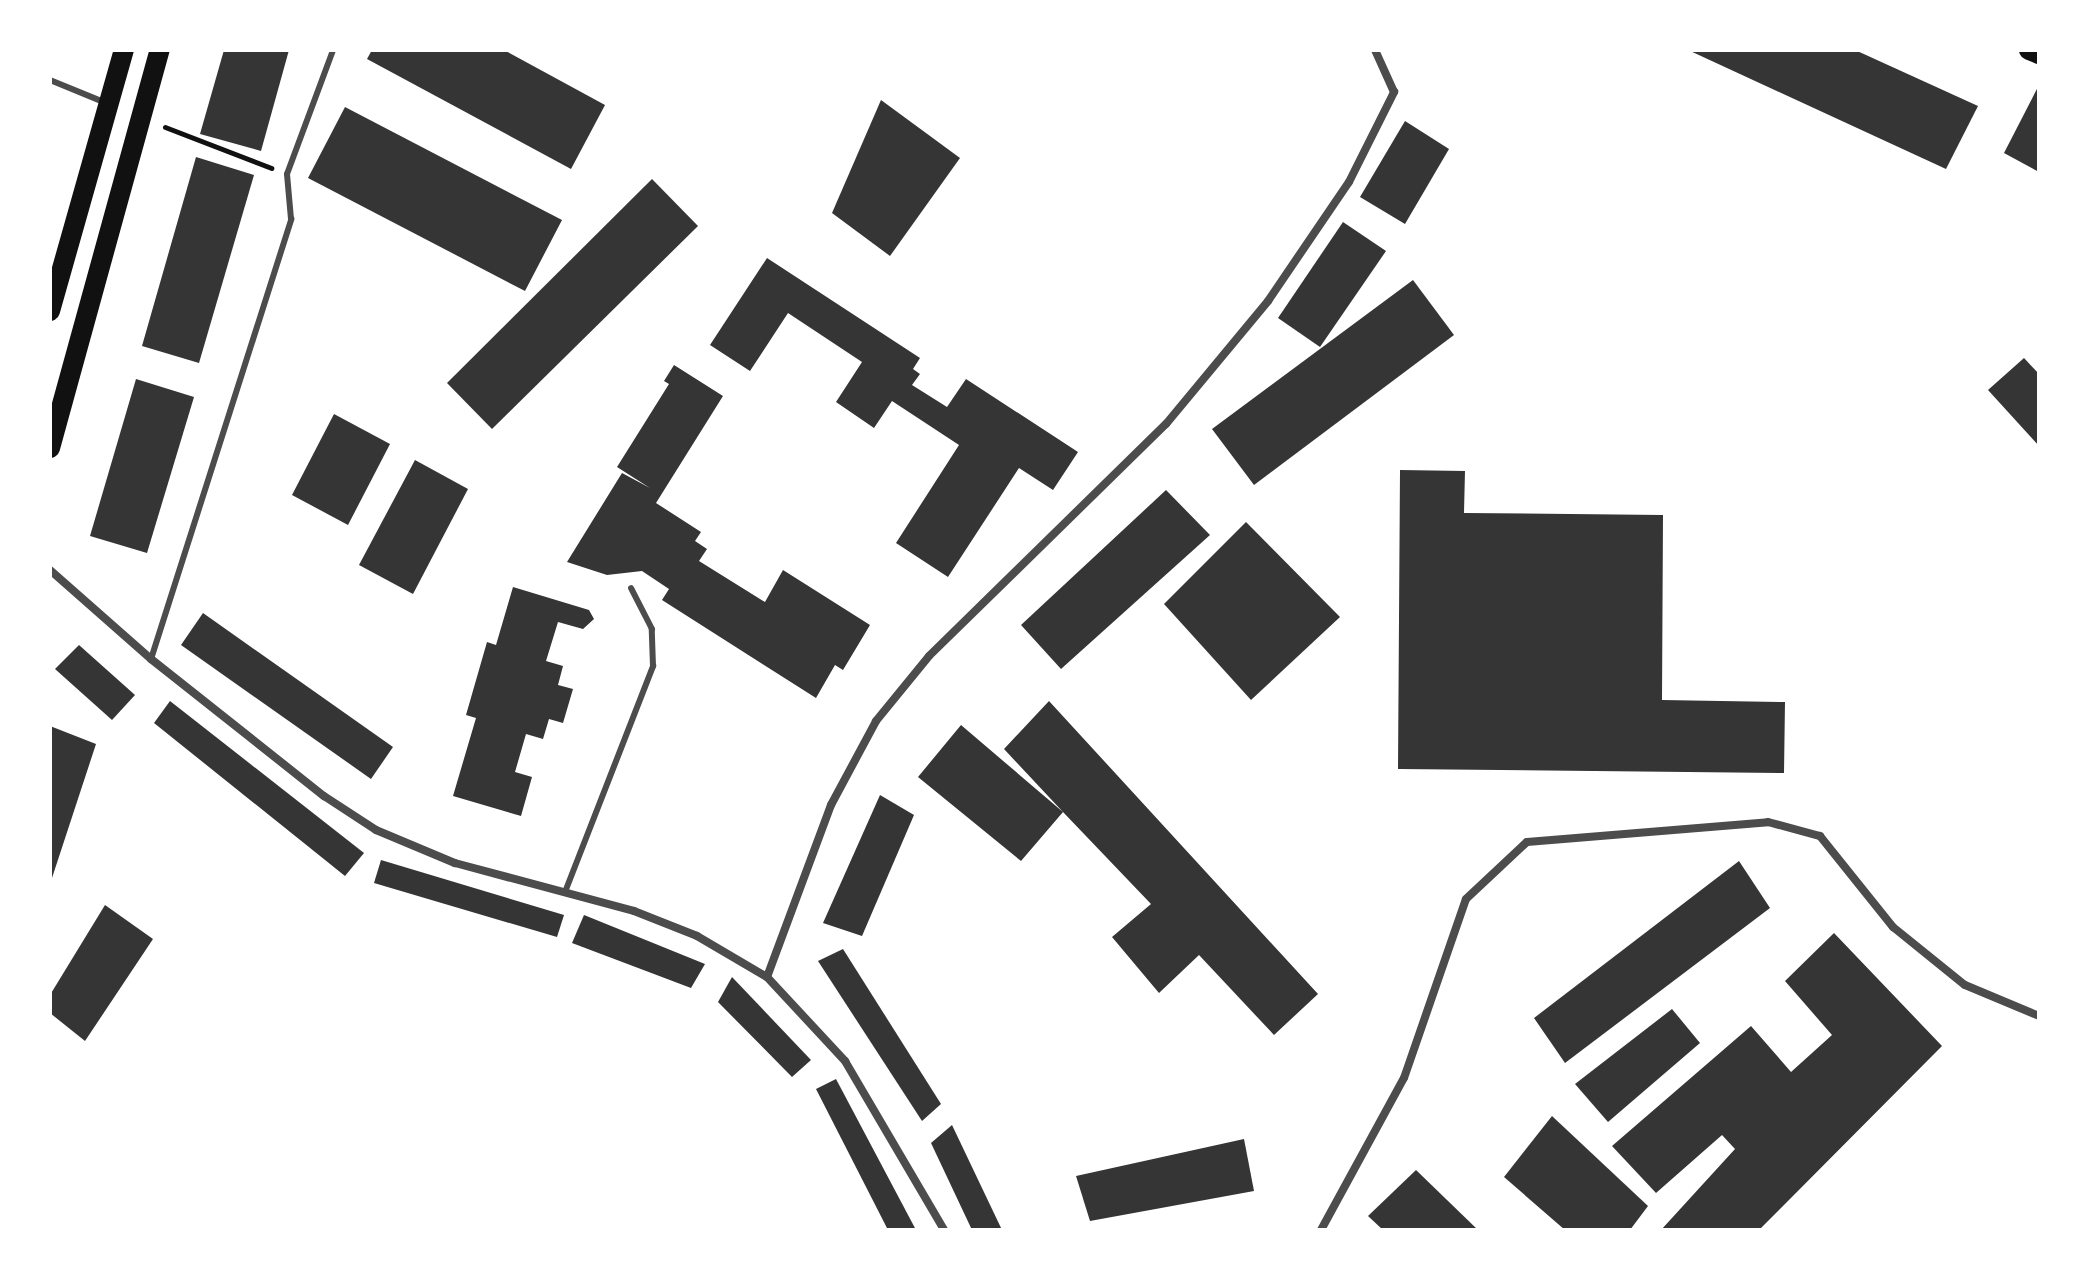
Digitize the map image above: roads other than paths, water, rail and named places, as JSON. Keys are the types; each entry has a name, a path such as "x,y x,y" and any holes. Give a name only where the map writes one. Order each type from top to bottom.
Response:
{"main road":[{"path":"50,311 124,50"},
{"path":"50,448 160,50"},
{"path":"2029,50 2039,54"}],"street":[{"path":"767,977 831,805 876,721 929,656 1166,424 1268,301 1349,182 1394,92 1375,50"},
{"path":"50,570 151,659 324,796 376,830 418,851 565,892 697,936 767,977 845,1061 944,1230"},
{"path":"1321,1230 1404,1078 1466,899 1527,842 1768,822 1820,836 1893,927 1965,985 2039,1016"}],"lane":[{"path":"151,659 291,219 287,174 333,50"},
{"path":"50,80 108,104"},
{"path":"565,892 653,666 652,629 631,588"}]}
